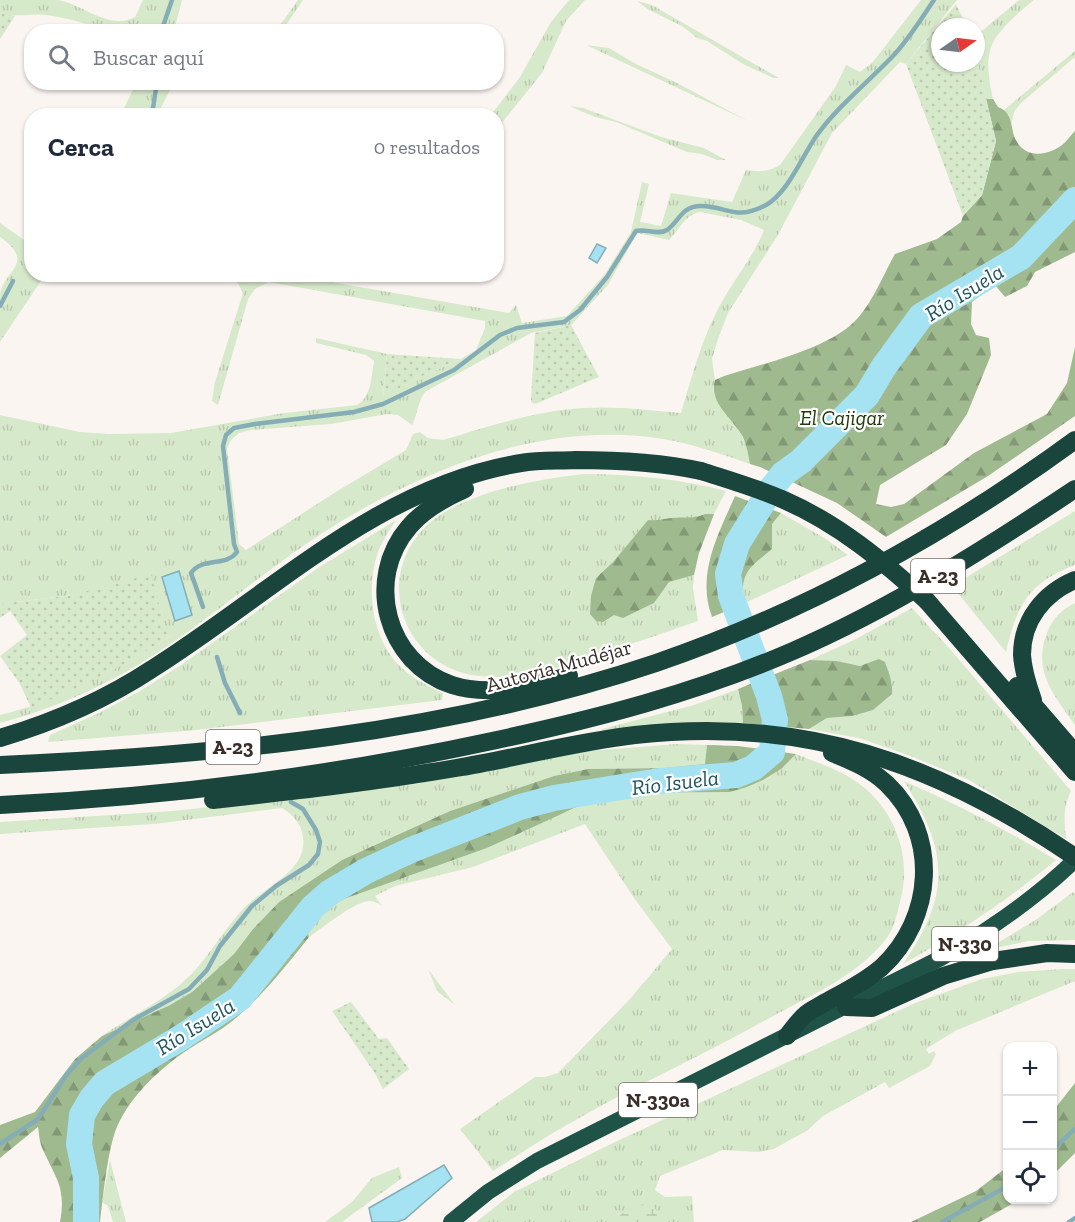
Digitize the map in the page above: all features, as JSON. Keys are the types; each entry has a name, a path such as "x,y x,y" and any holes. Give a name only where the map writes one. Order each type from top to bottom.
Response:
{"highway":[{"name":"Autovía Mudéjar","path":"0,765 206,750 397,726 503,706 572,688 686,652 778,614 897,554 964,514 1075,440"},
{"path":"0,738 66,715 132,682 200,638 297,567 401,504 443,486 494,469 547,460 632,461 701,471 766,492 822,520 874,555 927,602 1075,772"},
{"path":"574,460 478,484 444,500 415,522 395,549 386,575 386,603 392,628 405,651 424,670 451,684 465,688 499,689 540,684 641,654 657,662"},
{"name":"A-23","path":"0,805 165,793 287,778 449,750 587,720 699,687 794,651 869,614 932,579 1075,489"},
{"path":"1034,705 1022,656 1026,631 1037,608 1045,599 1054,590 1075,580"},
{"path":"927,602 961,623 1075,753"},
{"path":"165,793 184,803 442,771 608,739 670,733 731,731 822,741 869,753 910,767 977,799 1032,830 1075,859"},
{"path":"787,1036 806,1014 869,977 892,957 913,926 924,887 925,866 921,840 904,803 891,787 875,774 850,759 832,753 822,741"},
{"name":"N-330","path":"787,1036 969,941 1027,902 1075,859"},
{"path":"846,1007 872,1008 943,976 993,961 1047,953 1075,954"},
{"name":"N-330a","path":"451,1222 488,1192 537,1161 787,1036"}],"green space":[{"path":"0,0 58,0 116,21 135,17 143,0 182,0 176,24 87,24 46,15 0,13"},
{"path":"298,0 303,0 287,24 281,24"},
{"path":"569,0 585,0 566,21 542,73 504,120 504,108 496,108 520,77 551,22"},
{"path":"921,0 957,0 943,18 931,18 931,33 906,64 900,62 832,133 778,235 728,313 712,359 715,380 713,389 715,397 741,434 750,464 674,441 619,435 575,436 531,443 447,468 406,486 329,529 181,636 122,674 83,694 0,723 0,715 68,692 173,635 73,595 0,604 0,415 80,432 171,433 284,413 357,405 366,397 374,361 366,355 316,343 316,338 387,354 383,396 476,350 485,328 485,321 269,282 333,282 509,313 516,305 522,323 567,316 605,274 631,232 642,182 649,184 640,222 661,226 671,193 732,202 746,170 763,171 780,165 836,86 846,65 860,72 872,63","holes":["700,212 741,220 764,230 710,325 681,413 620,408 583,408 530,416 443,440 428,438 420,432 413,434 406,450 246,550 239,544 227,448 231,440 239,433 331,424 387,414 398,415 412,425 425,392 531,333 571,325 608,285 637,233 669,240 686,219"]},
{"path":"1019,0 1034,0 1008,23 992,44 988,69 993,99 986,99 980,72 985,72 985,28"},
{"path":"637,1 652,5 779,78 773,78 743,64"},
{"path":"956,4 963,18 944,18"},
{"path":"0,13 15,16 0,39"},
{"path":"931,34 931,72 980,72 996,141 982,195 963,216 906,64"},
{"path":"586,45 609,48 748,121"},
{"path":"1075,51 1075,57 1021,103 1014,112 1011,125 1009,115 1004,110"},
{"path":"133,90 170,90 161,108 124,108"},
{"name":"El Cajigar","path":"986,99 993,99 998,107 1007,113 1017,142 1026,151 1038,154 1051,151 1062,145 1075,131 1075,252 1035,272 1027,286 1005,297 995,285 972,302 971,324 976,335 989,338 991,355 967,414 946,445 880,485 876,504 891,507 904,504 974,453 1047,414 1067,383 1075,347 1075,416 988,476 886,537 837,503 750,464 743,437 715,396 715,380 812,348 843,331 867,306 895,254 937,239 961,222 963,216 982,195 996,141"},
{"path":"569,106 583,108 661,137 704,148 726,160 717,160 702,154 687,152 616,122 595,117"},
{"path":"0,223 24,240 24,282 40,282 0,342 0,294 17,260 11,246 0,237"},
{"path":"237,282 269,282 255,289 248,299 218,405 212,401 215,382 243,293"},
{"path":"571,325 599,377 535,404 531,402 531,398 535,333"},
{"path":"387,354 461,359 383,397"},
{"path":"584,474 656,478 726,491 714,514 705,514 693,519 673,518 659,522 648,520 613,562 596,578 614,615 661,591 668,582 694,575 693,588 698,621 563,666 530,674 479,676 452,669 430,655 413,636 403,614 399,589 403,565 414,541 433,520 466,501 526,483"},
{"path":"735,496 781,513 772,524 772,549 752,566 745,577 743,604 712,617 706,585 708,570 716,540"},
{"path":"1075,511 1075,565 1046,580 1027,598 1015,621 1006,652 952,586"},
{"path":"781,513 826,539 848,555 743,604 745,577 752,566 772,549 772,523"},
{"path":"714,514 699,553 694,575 669,582 654,603 623,618 614,615 603,622 596,621 590,614 591,596 596,578 613,562 648,520"},
{"path":"396,520 380,548 374,567 372,599 374,615 384,645 392,658 412,676 443,693 442,700 197,730 48,742 50,735 101,712 181,665 318,568"},
{"path":"151,574 165,628 173,635 100,678 31,708 20,684 0,656 27,635 10,611 0,618 0,604 73,595"},
{"path":"1075,603 1075,725 1053,693 1042,659 1043,647 1052,623 1062,611"},
{"path":"912,608 1071,791 1065,815 1066,839 969,780 859,738 809,729 827,718 852,716 892,685 885,663 860,666 837,661 810,660 856,639"},
{"path":"879,659 885,662 892,694 873,710 852,716 827,718 809,729 743,723 738,689 810,660 837,661 860,666"},
{"path":"738,689 743,723 672,724 602,733 602,729 694,705"},
{"path":"677,744 707,745 705,764 664,768 588,769 554,776 450,811 342,860 279,902 253,929 234,954 192,992 170,1005 102,1036 174,990 200,965 244,908 292,869 303,849 303,837 298,824 282,808 154,824 0,834 0,822 173,811 416,784 588,751"},
{"path":"707,745 738,746 796,754 781,769 763,780 730,792 625,793 581,805 487,848 344,899 328,909 307,929 309,937 246,1009 230,1023 173,1061 152,1078 134,1098 120,1120 112,1142 100,1222 60,1222 62,1199 60,1190 41,1145 38,1127 0,1158 0,1125 35,1112 75,1059 102,1036 170,1005 192,992 234,954 253,929 279,902 342,860 450,811 554,776 588,769 664,768 705,764"},
{"path":"796,754 854,780 878,802 895,829 904,861 904,877 897,913 887,938 858,967 828,986 598,1108 493,1171 460,1129 535,1077 558,1073 629,1000 672,949 634,898 585,824 473,867 395,886 375,896 382,906 372,901 361,903 309,937 306,929 328,909 344,899 487,848 539,823 600,798 625,793 730,792 781,769"},
{"path":"904,781 981,818 1056,860 1020,889 982,915 903,964 930,916 936,894 938,873 936,851 930,829"},
{"path":"1073,892 1075,894 1075,940 1029,941 986,950 1037,919"},
{"path":"428,969 455,1005 437,991"},
{"path":"1075,969 1075,981 955,1031 926,1049 929,1054 934,1051 936,1054 930,1066 889,1088 885,1082 823,1116 808,1130 774,1149 759,1152 723,1150 660,1176 655,1190 665,1197 692,1196 694,1222 476,1222 514,1192 615,1142 915,1003 982,979 1018,972"},
{"path":"351,1002 379,1039 387,1038 409,1069 383,1089 332,1011"},
{"path":"1075,1083 1075,1153 1057,1171 1057,1150 1057,1106"},
{"path":"110,1160 126,1222 113,1222 108,1206 102,1202"},
{"path":"399,1167 402,1178 342,1222 325,1222 352,1202 372,1178"},
{"path":"1003,1170 1003,1204 1012,1204 980,1222 911,1222 976,1191"},
{"path":"648,1202 652,1203 656,1210 658,1222 617,1222 621,1214"}],"water":[{"path":"597,244 606,248 597,263 589,258"},
{"path":"179,571 192,615 175,621 162,577"},
{"path":"444,1165 452,1178 405,1219 397,1222 372,1222 369,1208"}],"waterway":[{"path":"164,24 172,0"},
{"path":"203,607 191,573 201,565 227,559 237,552 234,544 223,446 226,435 234,428 354,412 383,404 454,370 500,335 517,328 564,322 580,310 607,277 636,231 663,232 671,227 684,212 693,207 708,206 738,213 766,205 788,183 825,124 899,49 934,0"},
{"path":"153,108 156,90"},
{"name":"Río Isuela","path":"86,1222 86,1178 79,1144 82,1115 92,1098 105,1083 182,1037 240,998 313,907 329,893 366,871 411,850 520,807 554,798 659,781 736,775 753,768 772,752 775,720 769,696 731,596 728,574 737,544 783,474 801,461 867,395 883,368 921,316 1021,257 1075,200"},
{"path":"0,306 13,281"},
{"path":"217,657 225,683 240,713"},
{"path":"0,1144 38,1119 67,1074 82,1058 133,1020 189,989 207,970 220,946 252,906 276,886 309,865 318,854 320,842 316,830 303,809 291,802"},
{"path":"1057,1145 1075,1129"},
{"path":"942,1222 1003,1189"},
{"path":"1069,1222 1075,1218"}]}
